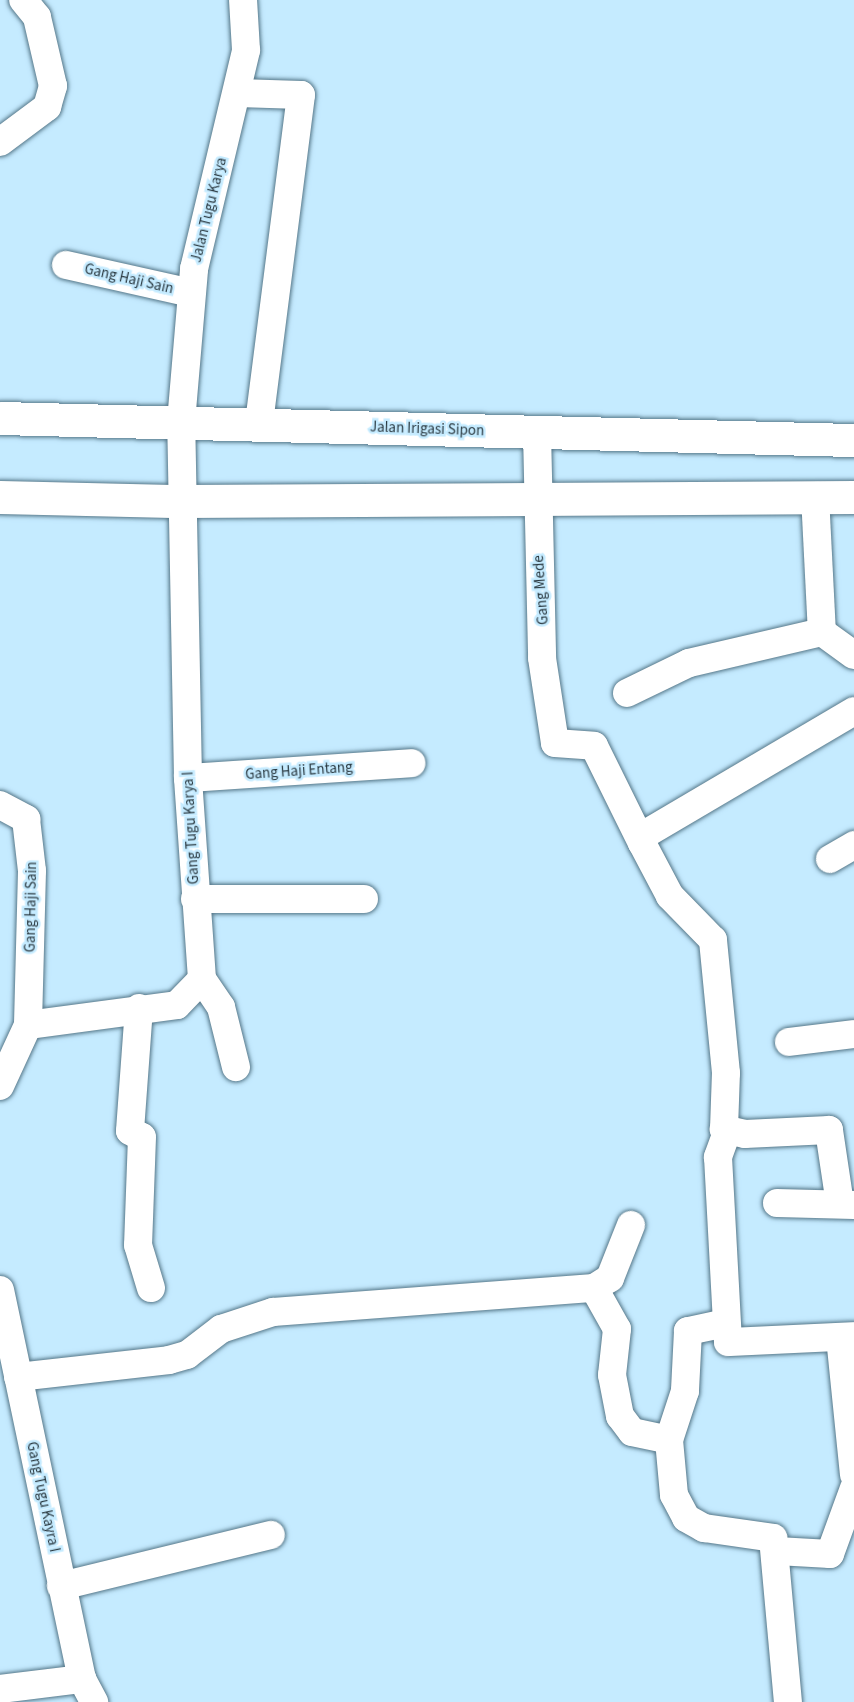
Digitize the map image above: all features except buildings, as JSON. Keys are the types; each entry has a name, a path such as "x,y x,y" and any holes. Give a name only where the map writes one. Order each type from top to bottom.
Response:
{"street":[{"path":"0,142 47,107 53,86 37,16 23,0"},
{"name":"Jalan Tugu Karya","path":"182,428 191,294 246,50 243,0"},
{"path":"238,93 302,95 258,424"},
{"name":"Gang Haji Sain","path":"66,265 191,294"},
{"name":"Jalan Irigasi Sipon","path":"0,418 182,428 258,424 537,441 854,440"},
{"name":"Gang Tugu Karya I","path":"182,428 188,778 202,979"},
{"name":"Gang Mede","path":"537,441 542,658 558,746 581,742 594,746 642,843"},
{"path":"0,497 538,490 854,497"},
{"path":"815,496 822,632"},
{"path":"627,693 689,663 822,632 854,655"},
{"path":"854,711 647,833 642,843 670,896 713,940 719,962 727,1132 718,1157 726,1323 731,1344 847,1337 854,1474"},
{"name":"Gang Haji Entang","path":"188,778 411,764"},
{"name":"Gang Haji Sain","path":"0,804 26,819 31,837 28,1025"},
{"path":"195,899 364,899"},
{"path":"0,1086 28,1025 139,1008 177,1005 202,979 221,1007 236,1067"},
{"path":"139,1008 130,1131 141,1137 138,1245 151,1288"},
{"path":"789,1042 854,1034"},
{"path":"727,1132 829,1130 847,1205 777,1203"},
{"path":"18,1377 187,1356 221,1329 273,1312 594,1288 610,1278 631,1226"},
{"path":"594,1288 617,1329 612,1375 620,1416 632,1431 669,1440"},
{"name":"Gang Tugu Kayra I","path":"0,1291 61,1586 88,1691"},
{"path":"726,1323 690,1327 685,1391 669,1440 674,1495 686,1518 704,1528 773,1538 777,1551 788,1702"},
{"path":"777,1551 830,1554 854,1488"},
{"path":"61,1586 271,1535"},
{"path":"0,1689 88,1691"}]}
